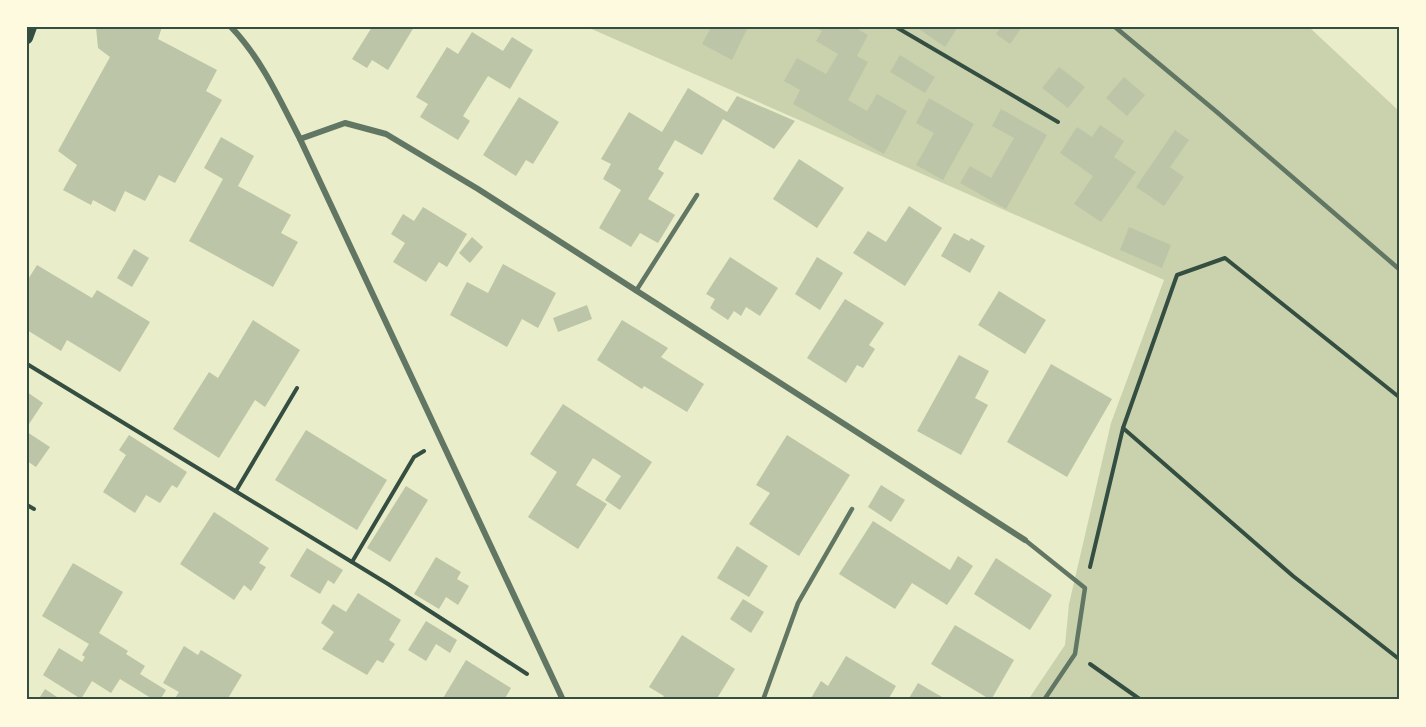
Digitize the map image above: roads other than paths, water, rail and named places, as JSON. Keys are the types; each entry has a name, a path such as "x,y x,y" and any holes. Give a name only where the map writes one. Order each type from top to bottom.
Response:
{"main road":[{"path":"27,38 31,27"}],"street":[{"path":"231,27 244,40 270,82 300,139 560,699"},
{"path":"300,139 345,123 386,134 478,189 1025,540"}],"lane":[{"path":"1114,27 1399,269"},
{"path":"636,291 697,195"},
{"path":"763,700 798,603 852,509"},
{"path":"1025,540 1085,588 1075,654 1044,700"}]}
